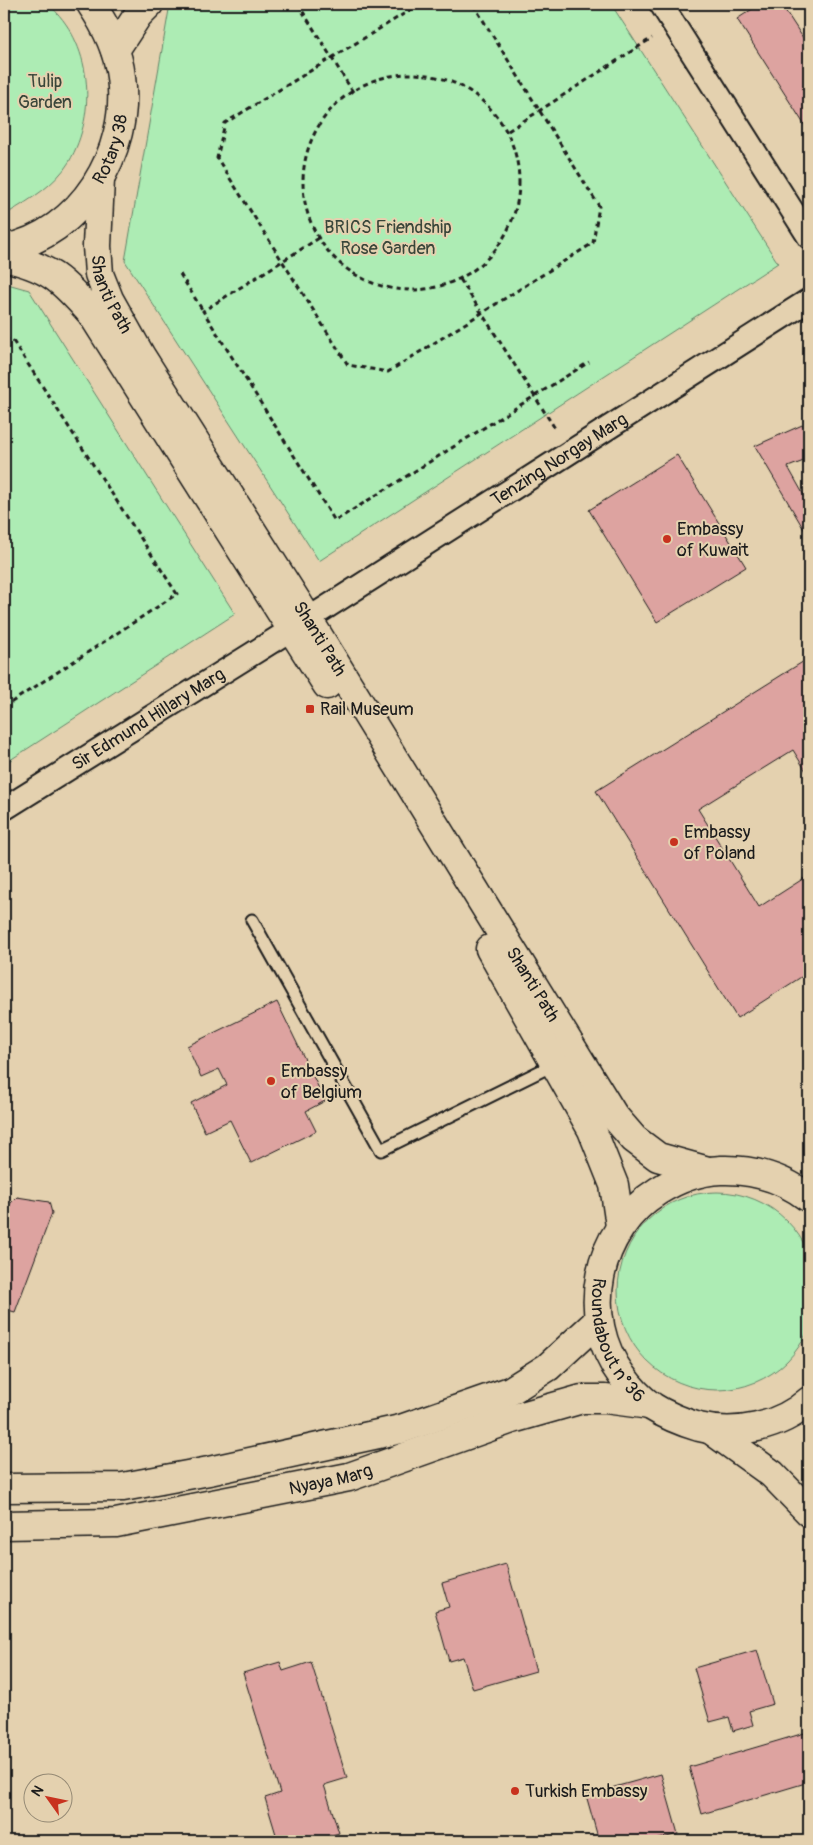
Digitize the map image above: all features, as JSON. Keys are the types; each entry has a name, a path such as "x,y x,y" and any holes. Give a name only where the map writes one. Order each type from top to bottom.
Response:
{"main road":[{"name":"Rotary 38","path":"4,249 50,230 69,215 100,179 114,147 120,130 123,103 121,76 115,50 104,24 91,4"},
{"path":"115,50 138,15 149,4"},
{"name":"Shanti Path","path":"100,179 98,264 99,274 109,300 458,892 592,1130 614,1185 620,1226"},
{"name":"Shanti Path","path":"4,257 36,266 52,274 66,285 92,314 300,624 614,1116 634,1139 658,1157 708,1171"},
{"name":"Roundabout n°36","path":"805,1191 769,1176 739,1170 708,1171 674,1181 644,1200 620,1226 608,1248 597,1296 599,1320 605,1345 616,1368 631,1388 650,1405 679,1422 711,1430 735,1431 759,1427 782,1419 803,1407 809,1401"},
{"name":"Nyaya Marg","path":"4,1488 123,1487 209,1471 401,1429 510,1391 548,1366 599,1320"},
{"name":"Nyaya Marg","path":"4,1525 116,1523 349,1477 512,1419 582,1399 605,1399 650,1405"},
{"path":"711,1430 772,1474 809,1512"}],"street":[{"path":"661,4 809,237"},
{"name":"Tenzing Norgay Marg","path":"300,624 809,300"},
{"name":"Sir Edmund Hillary Marg","path":"4,809 300,624"}],"lane":[{"path":"252,920 381,1150 555,1064"}],"path":[{"path":"298,4 353,92"},
{"path":"420,4 225,123 217,158 348,365 388,372 593,244 599,206 473,4"},
{"path":"508,131 673,25"},
{"path":"404,74 425,74 445,79 464,88 482,100 508,131 516,152 519,173 514,215 505,235 478,268 440,286 419,290 398,289 377,285 357,276 340,264 319,238 307,211 303,190 304,168 309,148 318,128 330,111 363,85 383,78 404,74"},
{"path":"203,311 319,238"},
{"path":"180,274 335,521 588,362"},
{"path":"460,278 570,452"},
{"path":"4,339 13,341 177,594 4,707"}],"green space":[{"name":"Tulip Garden","path":"4,4 48,4 63,20 74,38 82,58 86,78 87,100 84,122 69,162 50,185 17,208 4,214"},
{"name":"BRICS Friendship Rose Garden","path":"170,4 611,4 778,263 319,561 125,261"},
{"path":"4,283 29,290 235,614 4,764"},
{"path":"707,1192 727,1192 746,1196 764,1204 780,1214 794,1228 812,1262 816,1291 812,1320 804,1338 794,1354 780,1368 746,1386 727,1390 707,1390 688,1386 670,1378 654,1368 640,1354 622,1320 618,1301 618,1281 622,1262 630,1244 640,1228 654,1214 688,1196"}],"building":[{"path":"760,4 781,4 809,47 809,132 737,19"},
{"path":"809,422 809,459 788,467 806,499 809,498 809,538 755,446"},
{"name":"Embassy of Kuwait","path":"677,455 746,567 657,622 589,510"},
{"name":"Embassy of Poland","path":"809,658 809,776 793,750 698,809 759,907 809,875 809,972 737,1018 596,791"},
{"name":"Embassy of Belgium","path":"277,1002 325,1101 306,1111 316,1131 251,1163 230,1120 205,1132 191,1103 227,1085 219,1069 201,1077 187,1046"},
{"path":"17,1197 49,1202 52,1213 15,1312 4,1309 4,1206 7,1207"},
{"path":"506,1564 536,1671 473,1689 463,1657 449,1661 435,1611 449,1607 442,1583"},
{"path":"757,1650 773,1704 749,1711 753,1725 733,1731 729,1717 710,1722 694,1668"},
{"path":"280,1662 283,1671 311,1662 347,1778 324,1785 339,1833 312,1841 278,1841 265,1798 280,1793 243,1673"},
{"path":"808,1732 809,1782 702,1814 689,1767"},
{"path":"661,1774 678,1834 652,1841 599,1841 586,1795"}],"place":[{"name":"Embassy of Kuwait","path":"667,539"},
{"name":"Rail Museum","path":"310,709"},
{"name":"Embassy of Poland","path":"674,842"},
{"name":"Embassy of Belgium","path":"271,1081"},
{"name":"Turkish Embassy","path":"515,1791"}]}
